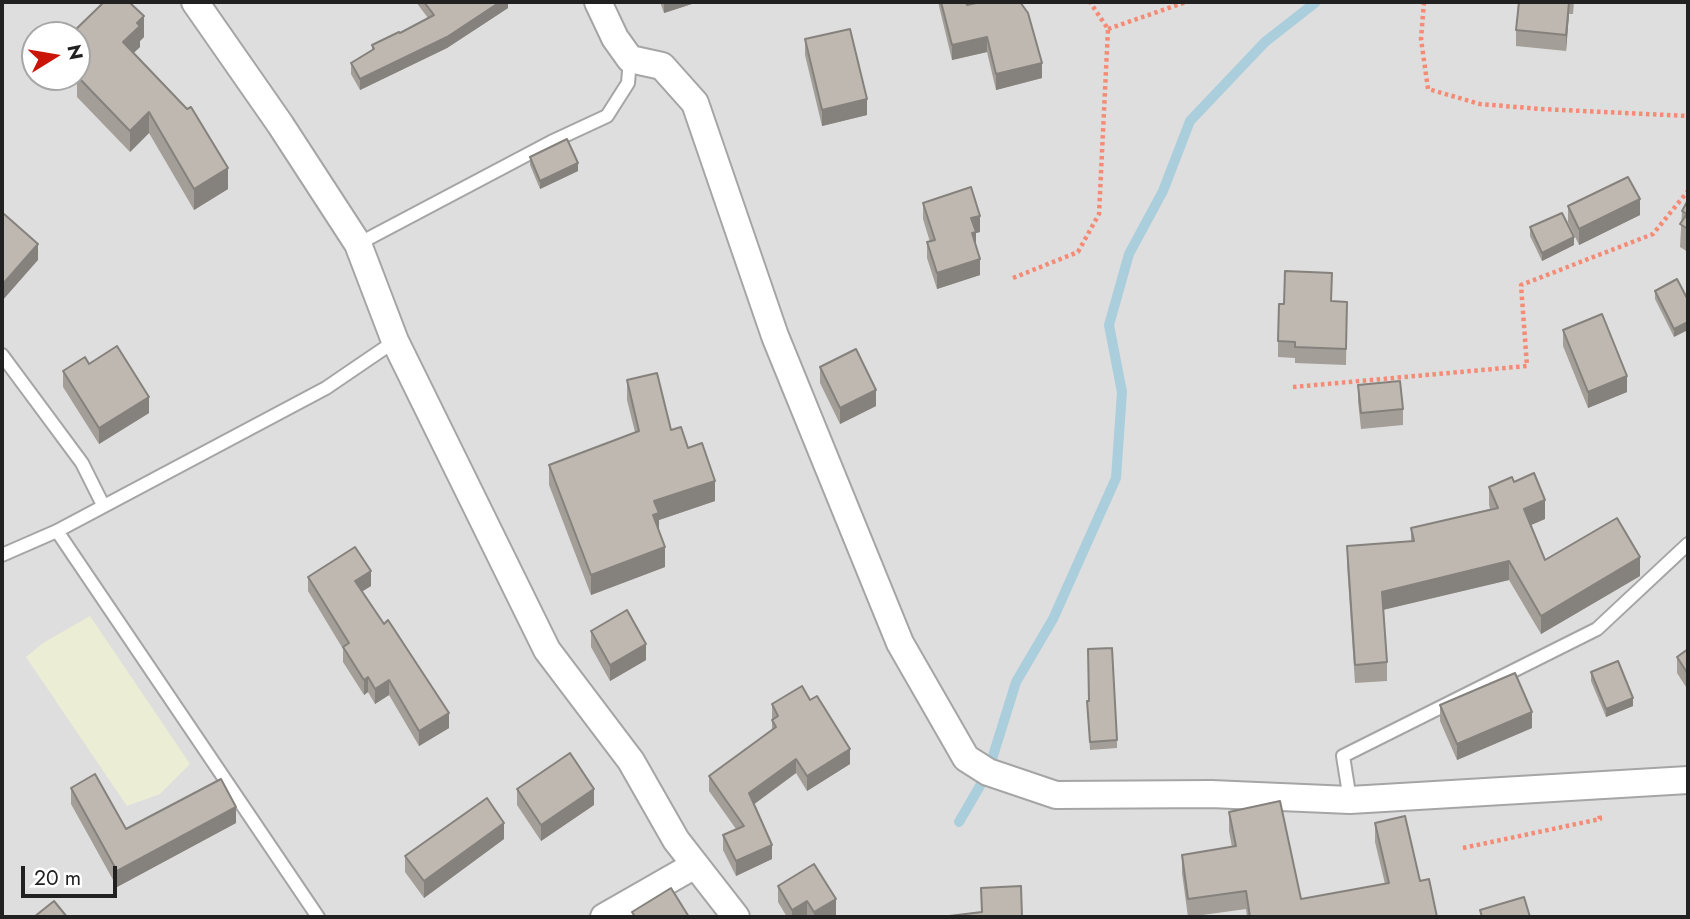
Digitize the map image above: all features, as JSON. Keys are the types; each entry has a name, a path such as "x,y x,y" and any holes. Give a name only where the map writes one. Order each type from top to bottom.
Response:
{"street":[{"path":"195,2 280,124 358,244 395,341 547,650 631,761 676,840 736,917"},
{"path":"598,2 615,38 630,59 662,66 695,103 775,336 900,643 966,758 988,772 1056,795 1211,794 1350,800 1688,780"},
{"path":"604,917 695,865"}],"lane":[{"path":"358,244 551,142 607,116 628,83 630,59"},
{"path":"2,555 57,531 326,388 395,341"},
{"path":"2,355 82,463 103,505"},
{"path":"57,531 318,917"},
{"path":"1350,800 1343,756 1597,629 1688,544"}],"path":[{"path":"1013,278 1078,252 1099,214 1108,29 1090,2"},
{"path":"1108,29 1186,2"},
{"path":"1424,2 1421,39 1428,89 1479,104 1688,116"},
{"path":"1293,387 1527,366 1521,285 1653,234 1688,191"},
{"path":"1463,848 1600,820 1599,785"}],"shaded area":[{"path":"2,2 1688,2 1688,917 2,917"}],"green space":[{"path":"90,616 190,764 160,794 127,806 26,657 43,643"}],"building":[{"path":"104,2 129,2 144,16 137,23 140,26 123,42 187,109 191,107 228,168 194,189 149,112 130,131 91,91 91,21 84,21"},
{"path":"424,2 500,2 447,37 360,79 351,63 374,49 372,45 434,15"},
{"path":"941,2 966,2 967,5 981,2 1020,2 1028,13 1042,63 996,74 987,37 952,45"},
{"path":"1519,2 1569,2 1566,35 1516,30"},
{"path":"850,29 867,99 822,110 805,39"},
{"path":"567,139 578,163 540,181 530,157"},
{"path":"1628,177 1640,199 1579,229 1568,206"},
{"path":"971,187 980,216 971,218 976,232 972,233 980,259 937,273 927,242 935,240 923,203"},
{"path":"1688,200 1688,229 1680,224 1687,214 1682,211"},
{"path":"1562,213 1574,237 1542,253 1530,227"},
{"path":"4,214 38,244 2,285 2,217"},
{"path":"1285,271 1332,273 1331,301 1347,302 1346,349 1295,347 1295,342 1278,341 1279,304 1284,304"},
{"path":"1677,279 1688,300 1688,322 1674,329 1655,291"},
{"path":"1602,314 1627,376 1588,392 1563,330"},
{"path":"117,346 149,397 99,428 63,371 85,357 89,364"},
{"path":"856,349 876,390 840,408 820,367"},
{"path":"657,373 671,430 681,427 688,448 702,443 715,481 654,501 659,513 653,515 665,547 591,575 549,465 639,431 627,380"},
{"path":"1400,381 1403,409 1361,413 1358,385"},
{"path":"1534,473 1545,500 1524,509 1545,560 1617,518 1640,557 1541,616 1509,561 1382,592 1387,662 1355,665 1347,546 1414,541 1411,528 1498,508 1489,487 1512,477 1514,482"},
{"path":"355,547 371,571 355,581 384,624 388,620 449,713 419,731 389,680 375,689 368,677 364,680 343,647 349,643 308,577"},
{"path":"627,610 646,644 610,665 591,631"},
{"path":"1112,648 1117,740 1090,742 1087,701 1088,649"},
{"path":"1688,649 1688,674 1677,657"},
{"path":"1618,661 1633,698 1606,709 1591,672"},
{"path":"1515,673 1532,712 1457,744 1440,705"},
{"path":"802,686 810,700 817,696 850,749 807,776 796,759 749,793 772,845 736,861 723,835 744,826 709,776 776,727 772,720 778,716 772,704"},
{"path":"570,753 594,789 541,825 517,789"},
{"path":"95,774 126,829 221,779 236,807 117,871 71,788"},
{"path":"487,798 504,823 424,881 405,856"},
{"path":"1280,801 1301,899 1389,883 1375,823 1405,816 1420,881 1429,879 1437,917 1250,917 1246,891 1188,899 1182,855 1236,846 1229,812"},
{"path":"814,864 836,899 814,912 807,901 792,910 778,886"},
{"path":"1021,886 1022,917 941,917 982,912 981,888"},
{"path":"671,888 689,917 635,917 632,912"},
{"path":"1524,897 1530,917 1482,917 1480,910"},
{"path":"54,901 67,917 34,917"}],"waterway":[{"path":"959,822 988,772 1016,682 1053,619 1116,478 1122,392 1109,325 1129,254 1163,191 1190,121 1265,42 1316,2"}]}
